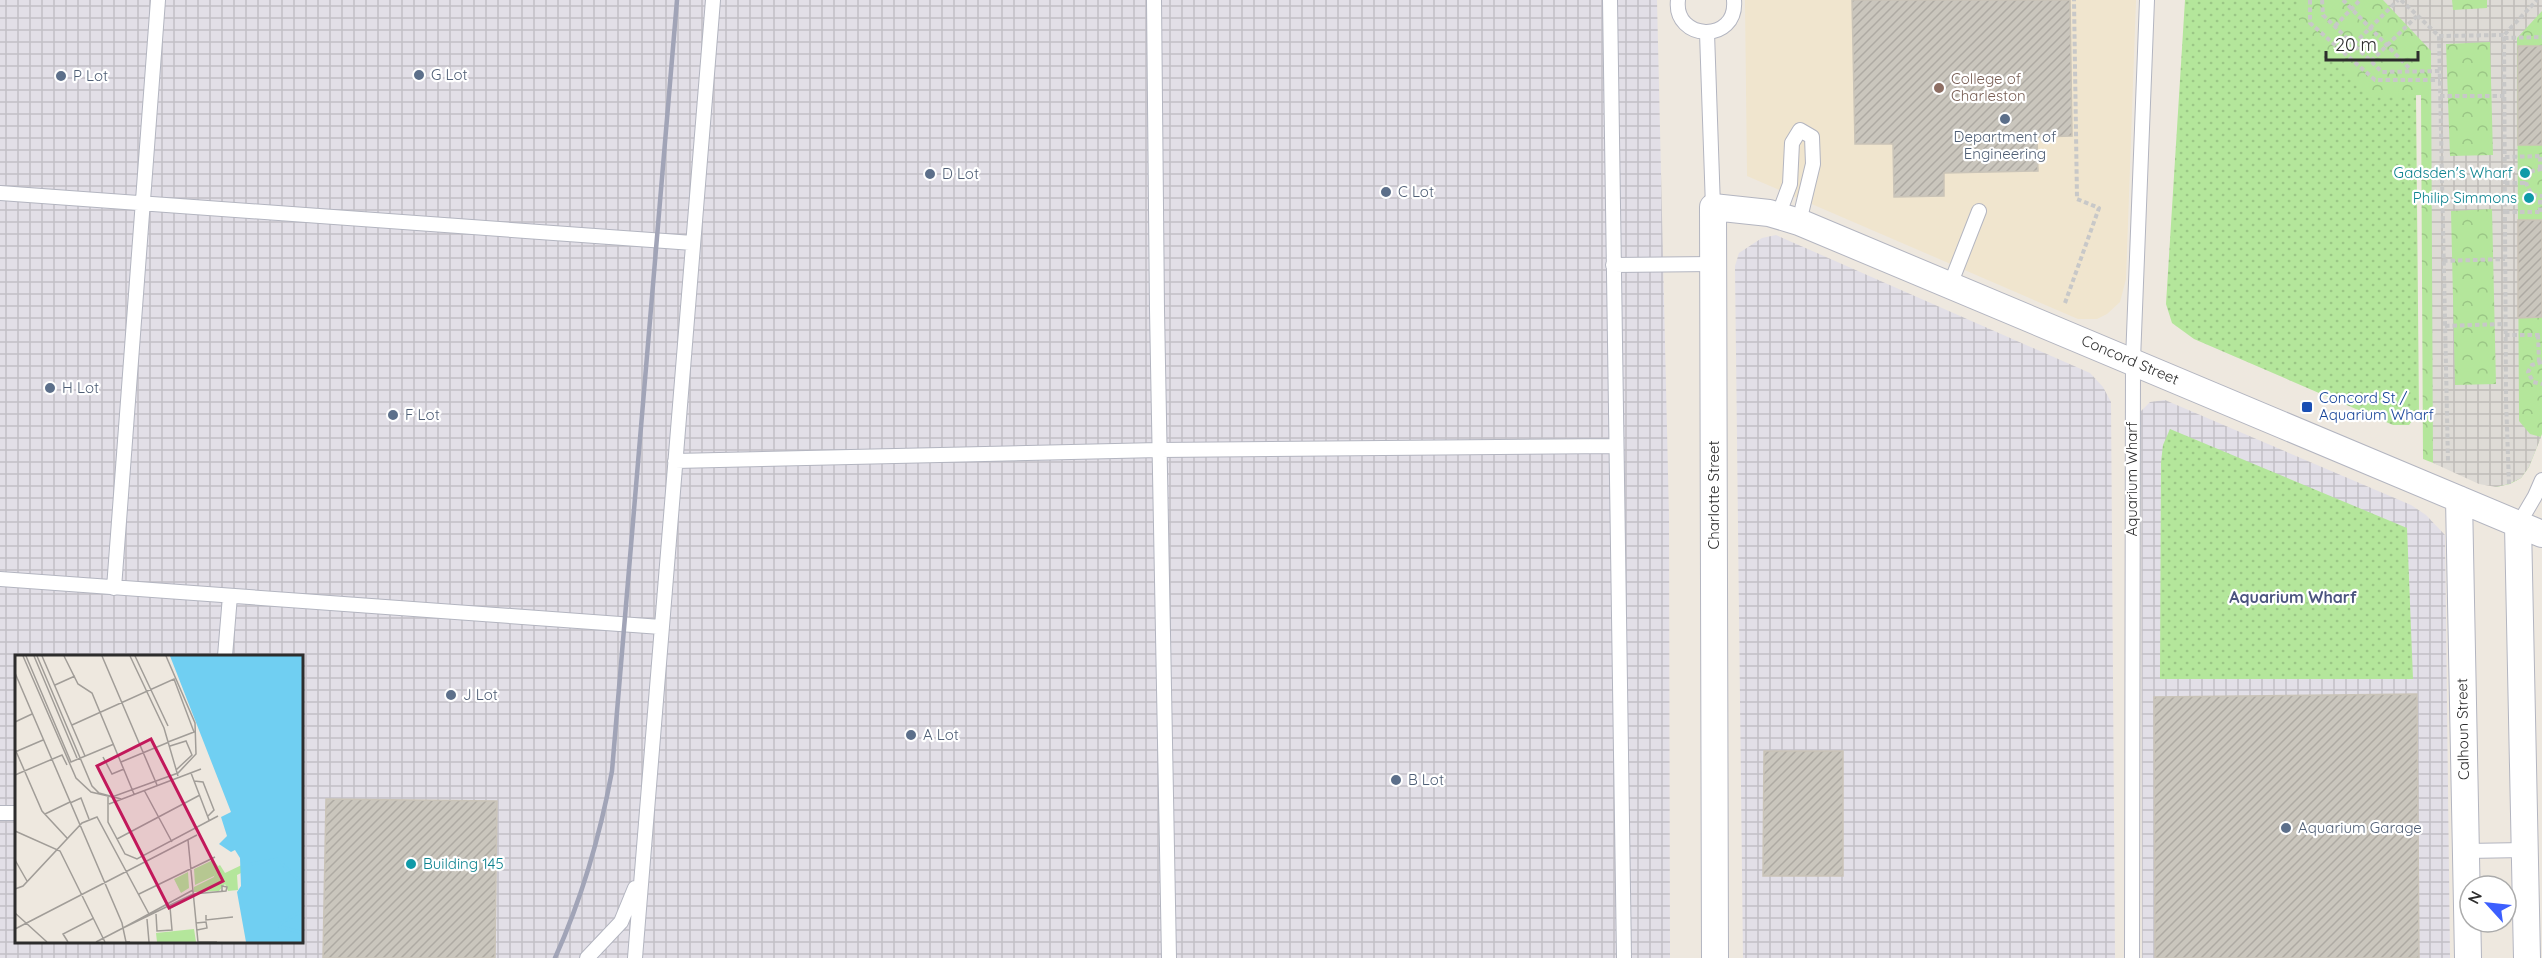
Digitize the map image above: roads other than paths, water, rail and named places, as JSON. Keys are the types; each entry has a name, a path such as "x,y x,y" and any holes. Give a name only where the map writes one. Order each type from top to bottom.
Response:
{"street":[{"name":"Concord Street","path":"1713,207 1769,213 1789,219 2133,360 2542,534"},
{"name":"Charlotte Street","path":"1713,207 1715,958"},
{"name":"Calhoun Street","path":"2459,499 2468,958"},
{"path":"2518,525 2524,850 2532,950"}],"lane":[{"path":"114,588 158,0"},
{"path":"635,958 713,0"},
{"path":"1154,0 1168,958"},
{"path":"1610,0 1612,265 1624,958"},
{"path":"1678,0 1680,15 1686,25 1696,31 1707,33 1727,24 1732,15 1734,0"},
{"name":"Aquarium Wharf","path":"2132,958 2133,360 2147,0"},
{"name":"Charlotte Street","path":"1707,33 1713,207"},
{"path":"1800,130 1812,137 1813,164 1789,219 1792,142 1800,130"},
{"path":"0,194 693,243"},
{"path":"1950,285 1979,211"},
{"path":"1612,265 1713,264"},
{"path":"675,461 1159,450 1615,446"},
{"path":"2518,525 2542,480"},
{"path":"0,579 661,627"},
{"path":"225,655 230,596"},
{"path":"2466,851 2524,850"},
{"path":"587,958 621,922 631,902 642,866"}],"railway":[{"path":"555,958 574,913 589,866 612,771 677,0"}],"place":[{"name":"G Lot","path":"419,75"},
{"name":"P Lot","path":"61,76"},
{"name":"College of Charleston","path":"1939,88"},
{"name":"Department of Engineering","path":"2005,119"},
{"name":"Gadsden's Wharf","path":"2525,173"},
{"name":"D Lot","path":"930,174"},
{"name":"C Lot","path":"1386,192"},
{"name":"Philip Simmons","path":"2529,198"},
{"name":"H Lot","path":"50,388"},
{"name":"Concord St / Aquarium Wharf","path":"2307,407"},
{"name":"F Lot","path":"393,415"},
{"name":"J Lot","path":"451,695"},
{"name":"A Lot","path":"911,735"},
{"name":"B Lot","path":"1396,780"},
{"name":"Aquarium Garage","path":"2286,828"},
{"name":"Building 145","path":"411,864"}],"district":[{"name":"Aquarium Wharf","path":"2293,597"}]}
